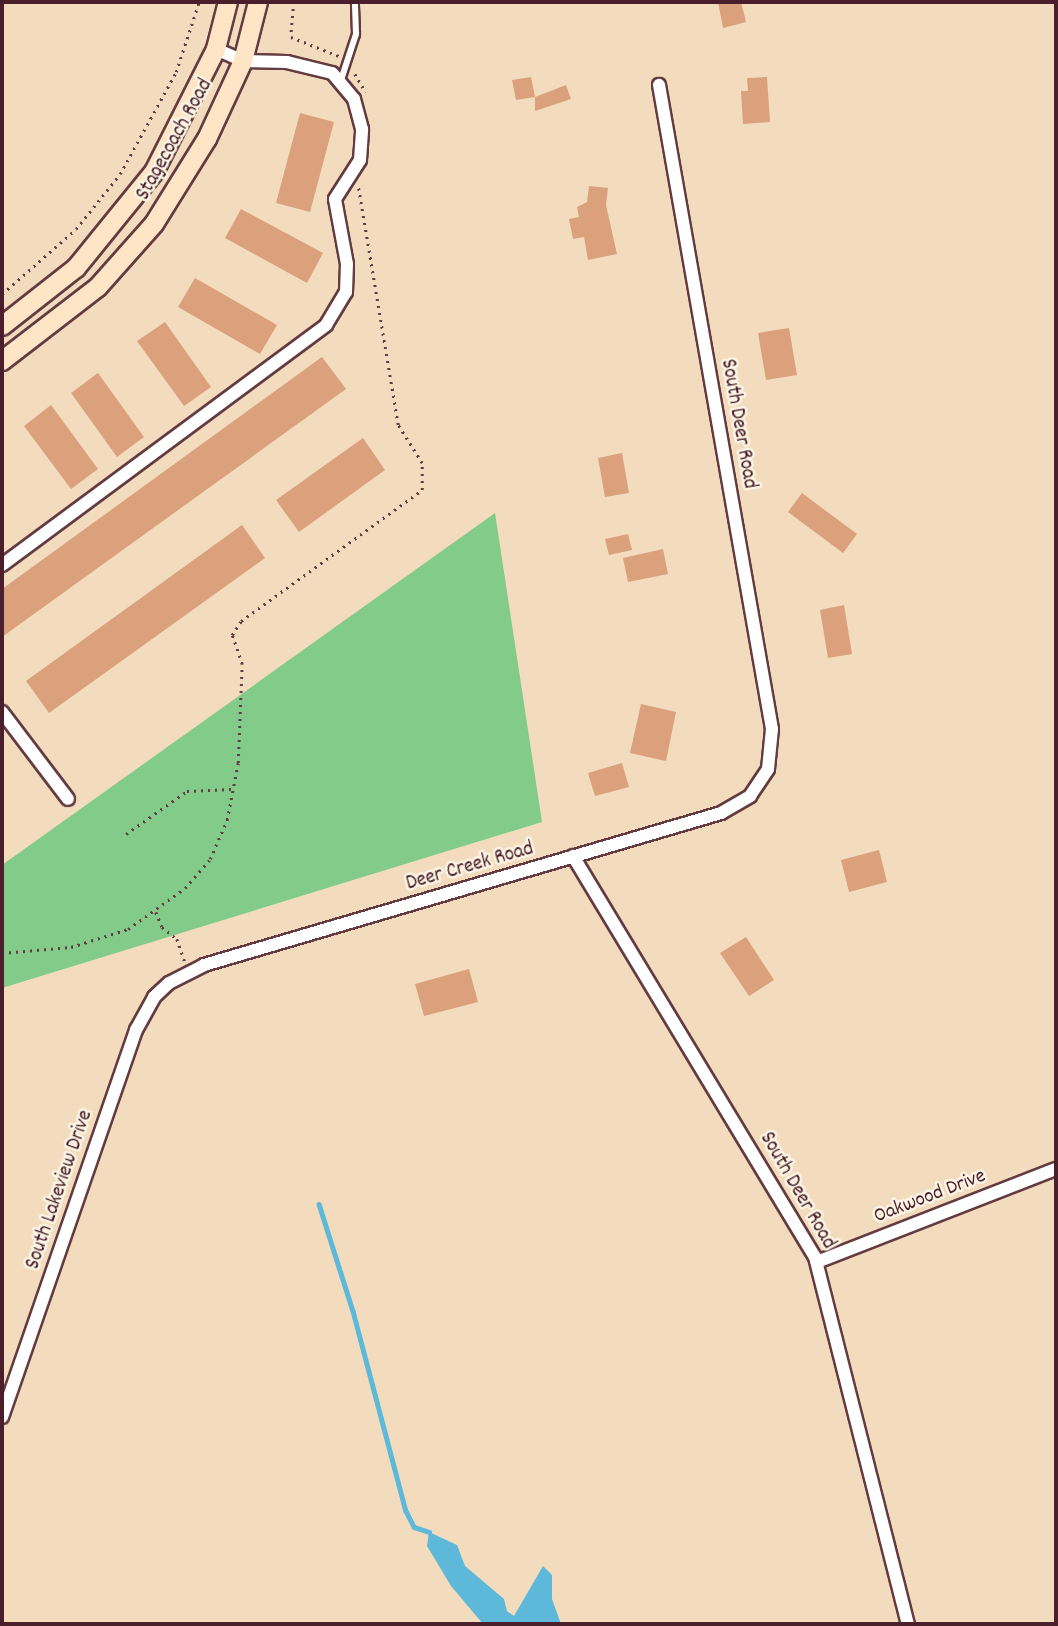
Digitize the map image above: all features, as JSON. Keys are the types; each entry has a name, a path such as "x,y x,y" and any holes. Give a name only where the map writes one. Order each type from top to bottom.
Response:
{"street":[{"name":"Stagecoach Road","path":"2,326 76,268 130,206 180,125 216,49 228,2"},
{"name":"Stagecoach Road","path":"2,361 98,288 154,224 207,139 243,61 258,2"},
{"path":"2,565 326,325 346,292 348,264 335,199 360,160 362,129 354,99 332,73 287,62 243,61 216,49"},
{"name":"South Deer Road","path":"659,85 773,735 768,769"},
{"path":"2,712 68,799"},
{"name":"Deer Creek Road","path":"169,983 189,970 736,806 750,796 768,769"},
{"name":"South Deer Road","path":"573,856 817,1262 908,1624"},
{"name":"South Lakeview Drive","path":"2,1417 136,1030 154,997 169,983"},
{"name":"Oakwood Drive","path":"817,1262 1056,1168"}],"lane":[{"path":"340,83 348,66 356,34 355,2"}],"path":[{"path":"2,294 53,252 120,174 176,72 199,2"},
{"path":"295,2 291,37 338,56 366,85 367,97"},
{"path":"2,953 71,947 128,929 156,912 210,859 227,820 233,789 242,700 242,664 232,635 241,621 422,490 422,463 398,425 357,183"},
{"path":"126,834 187,791 233,789"},
{"path":"156,912 162,927 177,939 189,970"}],"green space":[{"path":"495,513 542,822 2,988 2,865"}],"water":[{"path":"429,1532 457,1545 465,1566 504,1599 507,1611 514,1616 543,1566 552,1575 552,1599 561,1624 483,1624 451,1586 427,1546"}],"building":[{"path":"718,2 741,2 746,22 723,28"},
{"path":"531,77 535,97 516,100 512,80"},
{"path":"767,77 770,122 743,124 741,91 748,91 747,78"},
{"path":"566,85 571,99 535,111 535,97"},
{"path":"300,113 334,122 310,212 276,203"},
{"path":"589,186 608,188 606,205 617,254 588,260 584,237 573,239 569,219 579,217 577,207 587,202"},
{"path":"241,209 323,253 307,283 225,238"},
{"path":"195,278 277,325 260,354 178,307"},
{"path":"165,322 211,387 184,406 137,341"},
{"path":"789,328 797,375 766,380 758,333"},
{"path":"322,357 346,389 2,637 2,589"},
{"path":"98,373 144,437 117,457 71,393"},
{"path":"51,405 98,469 71,489 24,426"},
{"path":"363,438 385,470 299,532 276,500"},
{"path":"622,453 629,493 605,497 598,458"},
{"path":"802,493 857,534 843,553 788,512"},
{"path":"242,525 265,558 49,713 26,681"},
{"path":"628,534 632,550 609,555 605,539"},
{"path":"663,549 668,574 628,582 623,558"},
{"path":"844,605 852,654 828,658 820,610"},
{"path":"641,704 676,712 666,761 630,753"},
{"path":"622,763 629,787 595,796 588,773"},
{"path":"879,850 887,882 849,892 841,860"},
{"path":"746,937 774,980 749,996 720,953"},
{"path":"469,969 478,1002 424,1016 415,984"}],"waterway":[{"path":"319,1204 353,1311 406,1511 414,1527 429,1532"}]}
